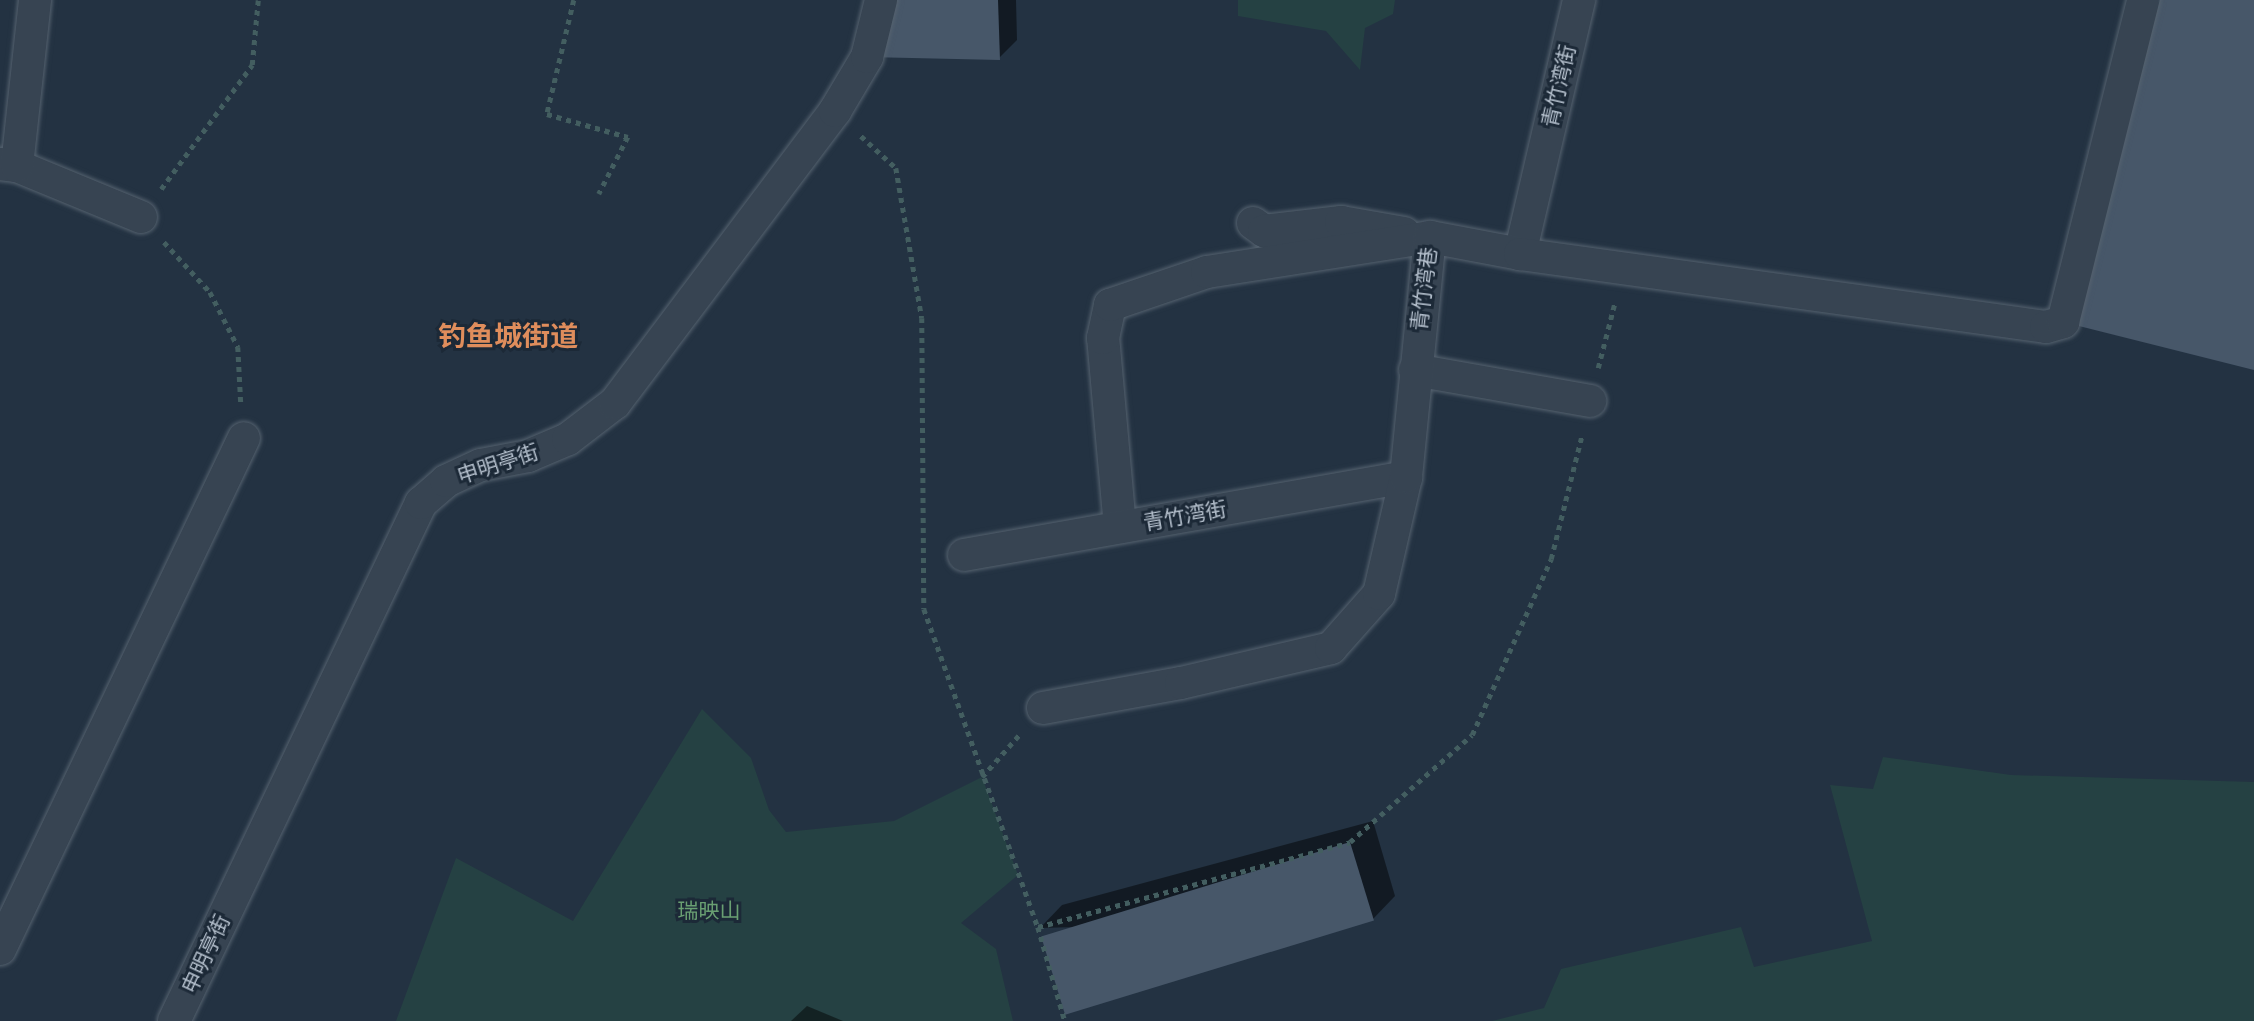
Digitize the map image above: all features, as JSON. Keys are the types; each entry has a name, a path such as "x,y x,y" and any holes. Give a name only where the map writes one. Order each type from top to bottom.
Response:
{"street":[{"path":"35,0 8,165 141,217"},
{"name":"申明亭街","path":"174,1021 421,503 446,481 481,465 528,456 568,439 615,403 835,111 867,57 881,0"},
{"name":"青竹湾街","path":"1520,254 1579,0"},
{"name":"青竹湾巷","path":"1043,708 1181,683 1331,648 1380,594 1406,477 1430,237 1520,254 2046,327 2063,322 2143,0"},
{"path":"1253,223 1264,232 1341,222 1430,237"},
{"path":"1120,527 1103,338 1110,305 1207,272 1430,237"},
{"path":"1415,370 1590,401"},
{"path":"0,949 244,438"},
{"name":"青竹湾街","path":"964,555 1406,477"}],"path":[{"path":"244,438 237,347 210,292 141,217 253,65 258,0"},
{"path":"574,0 547,114 628,137 600,194"},
{"path":"1038,928 1350,842 1472,735 1551,559 1564,513"},
{"path":"982,777 1043,708"}],"green space":[{"path":"1238,0 1395,0 1393,14 1365,28 1360,70 1326,31 1238,16"},
{"name":"瑞映山","path":"702,709 751,758 769,810 786,832 894,821 982,777 1018,875 961,923 996,949 1013,1021 396,1021 456,858 573,921"},
{"path":"1883,757 2011,775 2254,782 2254,1021 1492,1021 1544,1008 1561,969 1741,927 1754,967 1872,941 1830,785 1873,789"}],"building":[{"path":"881,0 998,0 1000,60 867,57"},
{"path":"2143,0 2254,0 2254,370 2063,322"},
{"path":"1350,842 1374,920 1065,1015 1041,936"}],"district":[{"name":"钓鱼城街道","path":"508,337"}]}
